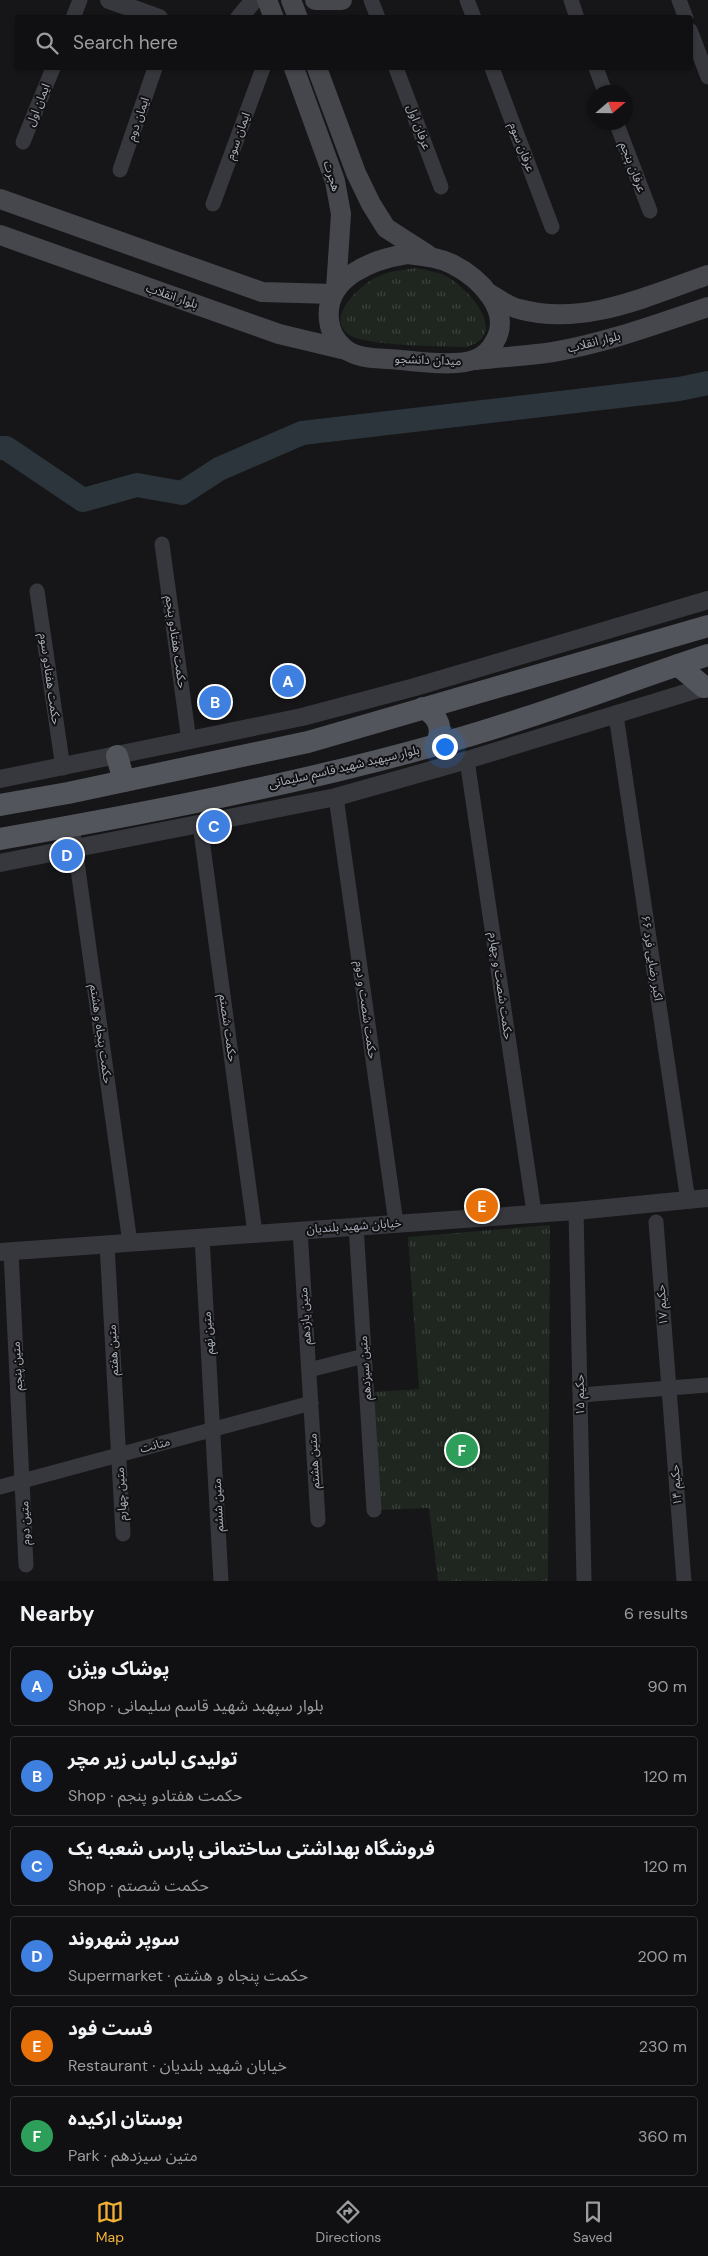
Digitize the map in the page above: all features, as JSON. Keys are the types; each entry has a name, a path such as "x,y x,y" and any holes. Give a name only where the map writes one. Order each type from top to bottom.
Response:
{"main road":[{"path":"267,0 273,15"},
{"path":"291,0 297,15"},
{"path":"315,0 342,0"},
{"path":"332,15 342,0"},
{"name":"هجرت","path":"291,70 335,181 342,214 334,292"},
{"name":"هجرت","path":"318,70 356,172 371,204 386,228 430,256"},
{"path":"0,200 262,292 334,292 328,314 329,324 339,343 346,350"},
{"name":"بلوار انقلاب","path":"0,235 280,334 346,350"},
{"name":"میدان دانشجو","path":"334,292 346,279 364,266 385,258 407,254 430,256 451,264 470,276 486,292 498,308 500,328 492,347 476,360 466,362 411,361 356,355 346,350"},
{"path":"486,292 516,309 550,315 591,313 708,276"},
{"name":"بلوار انقلاب","path":"476,360 552,352 598,342 642,330 708,307"},
{"path":"0,805 308,742 708,626"},
{"name":"بلوار سپهبد شهید قاسم سلیمانی","path":"0,839 315,776 436,745 556,708 708,655"},
{"path":"678,665 706,687"},
{"path":"459,698 457,718 460,725 470,735"},
{"path":"423,708 433,714 439,724 440,735 436,745"},
{"path":"117,756 124,781"}],"street":[{"path":"74,15 80,0"},
{"path":"109,0 151,15"},
{"path":"242,15 254,0"},
{"path":"371,0 377,15"},
{"path":"467,0 473,15"},
{"path":"570,0 576,15"},
{"path":"679,0 685,15"},
{"path":"693,38 708,77"},
{"name":"ایمان اول","path":"24,142 52,70"},
{"name":"ایمان دوم","path":"120,170 154,70"},
{"name":"ایمان سوم","path":"214,204 262,70"},
{"name":"عرفان اول","path":"397,70 441,187"},
{"name":"عرفان سوم","path":"493,70 552,227"},
{"path":"597,70 602,85"},
{"name":"عرفان پنجم","path":"619,130 650,212"},
{"name":"حکمت هفتادو پنجم","path":"162,544 189,741"},
{"name":"حکمت هفتادو سوم","path":"37,591 63,768"},
{"path":"0,780 302,717 415,687 708,600"},
{"path":"0,863 75,850 336,797 467,760 563,729 616,715 706,687"},
{"name":"۶۶ اکبر رضایی فرد","path":"616,715 688,1201"},
{"name":"حکمت شصت و چهارم","path":"467,760 534,1212"},
{"name":"حکمت شصت و دوم","path":"336,797 396,1223"},
{"name":"حکمت شصتم","path":"200,824 255,1233"},
{"name":"حکمت پنجاه و هشتم","path":"72,826 130,1243"},
{"name":"خیابان شهید بلندیان","path":"6,1252 576,1210 708,1198"},
{"name":"حکیم ۱۵","path":"576,1210 584,1580"},
{"name":"حکیم ۱۷","path":"656,1222 669,1388"},
{"name":"متین سیزدهم","path":"356,1226 374,1510"},
{"name":"متین یازدهم","path":"300,1230 311,1403"},
{"name":"متین نهم","path":"202,1237 214,1429"},
{"name":"متین هفتم","path":"107,1244 119,1455"},
{"name":"متین پنجم","path":"6,1252 23,1481"},
{"path":"309,1370 364,1356"},
{"path":"580,1395 708,1386"},
{"name":"حکیم ۱۴","path":"669,1388 684,1581"},
{"name":"متانت","path":"0,1487 311,1403"},
{"name":"متین هشتم","path":"311,1403 318,1520"},
{"name":"متین ششم","path":"214,1429 221,1581"},
{"name":"متین چهارم","path":"119,1455 123,1534"},
{"name":"متین دوم","path":"23,1481 26,1565"}],"green space":[{"path":"416,268 446,276 455,282 474,301 482,312 486,323 485,333 479,341 466,347 372,342 351,336 343,329 341,321 346,304 368,282 395,271"},
{"path":"550,1225 548,1581 438,1581 429,1508 378,1510 374,1392 419,1389 408,1237"}],"waterway":[{"path":"0,448 6,448 83,500 137,485 182,493 219,469 302,433 679,389 708,383"}],"place":[{"name":"پوشاک ویژن","path":"288,681"},
{"name":"تولیدی لباس زیر مچر","path":"215,702"},
{"name":"فروشگاه بهداشتی ساختمانی پارس شعبه یک","path":"214,826"},
{"name":"سوپر شهروند","path":"67,855"},
{"name":"فست فود","path":"482,1206"},
{"name":"بوستان ارکیده","path":"462,1450"}]}
